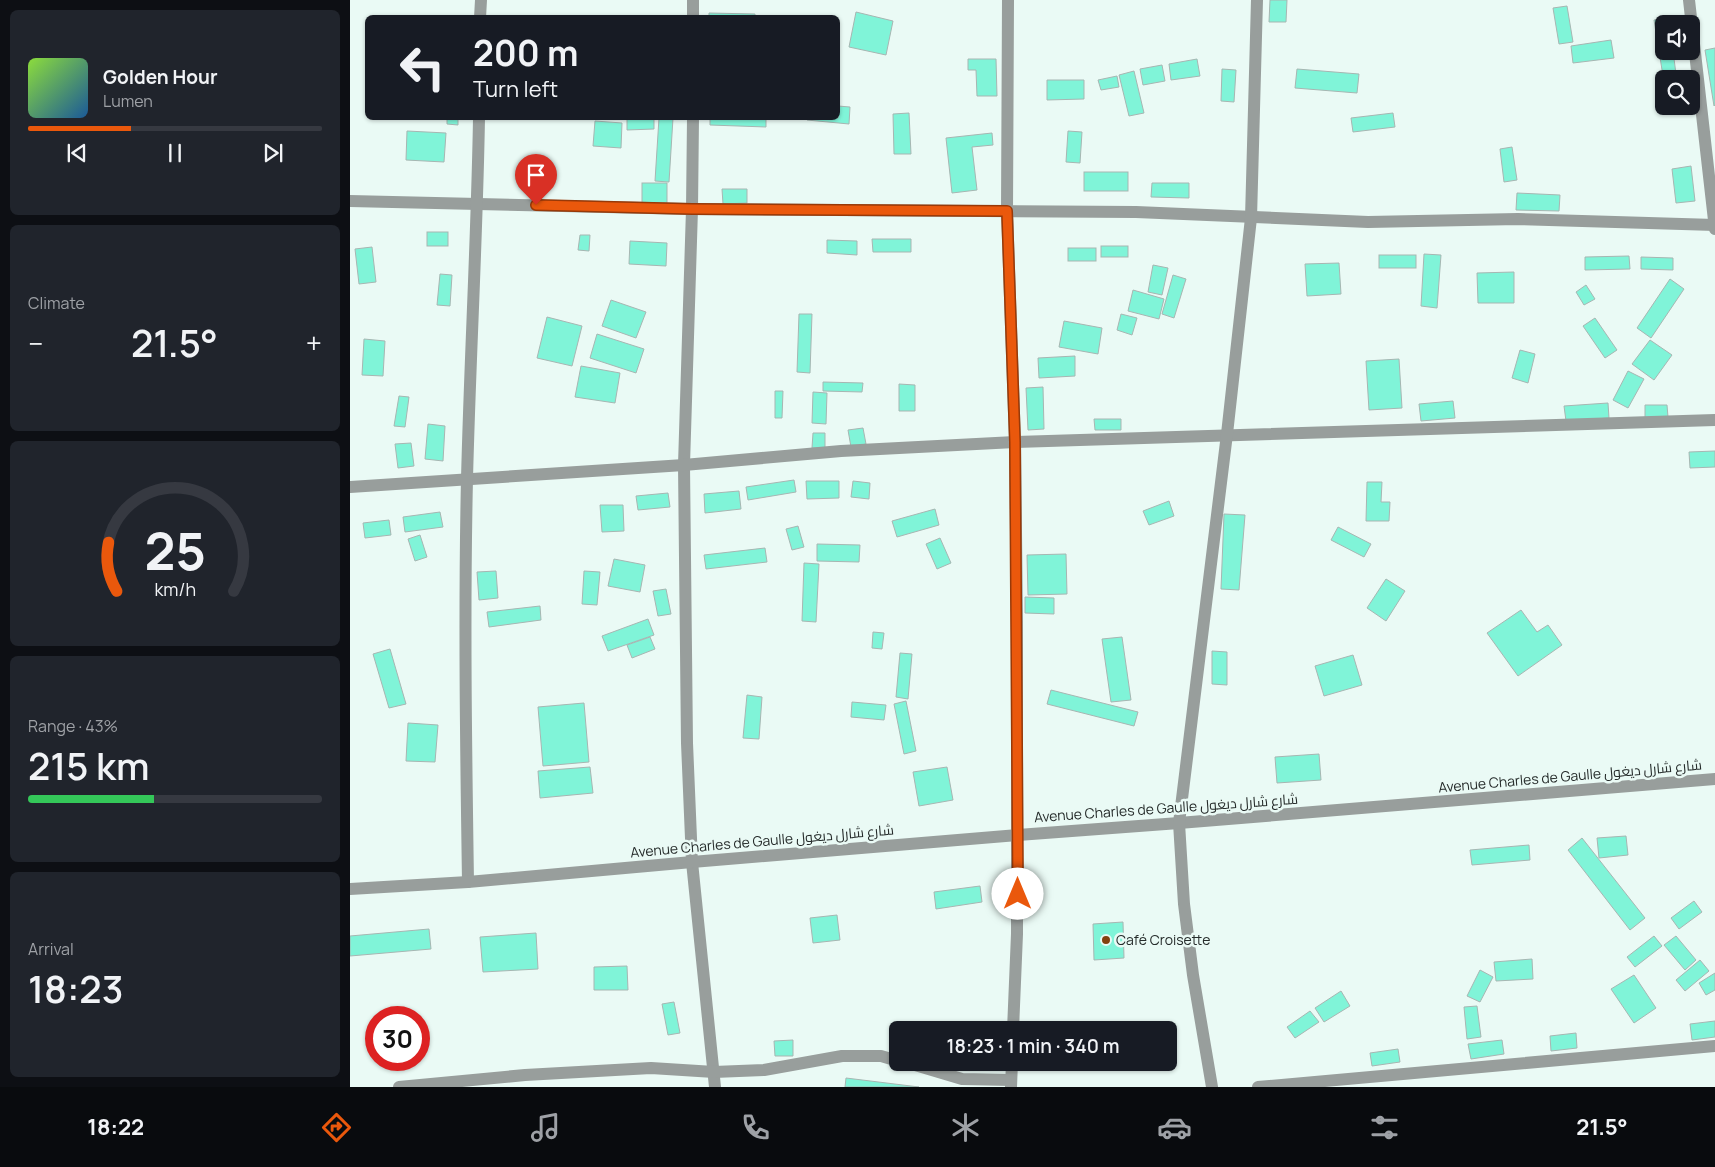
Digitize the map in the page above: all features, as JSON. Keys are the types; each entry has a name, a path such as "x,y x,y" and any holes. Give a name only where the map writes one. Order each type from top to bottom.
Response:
{"street":[{"path":"480,0 480,15"},
{"path":"693,0 693,15"},
{"path":"1008,0 1007,211 1015,442 1018,835 1013,1021"},
{"path":"1212,1087 1193,975 1185,913 1179,824 1227,434 1251,218 1257,0"},
{"path":"350,201 692,209 1165,213 1368,222 1518,219 1715,227 1690,0"},
{"path":"468,882 465,646 467,479 478,204 479,120"},
{"path":"693,120 684,465 687,734 692,862 715,1087"},
{"path":"350,487 684,465 841,451 1015,442 1715,420"},
{"name":"Avenue Charles de Gaulle شارع شارل ديغول","path":"350,889 468,882 1018,835 1179,824 1715,779"},
{"path":"1258,1087 1715,1046"},
{"path":"399,1087 525,1075 651,1068 714,1072 764,1070 842,1056 881,1056 889,1058"},
{"path":"935,1071 962,1079 1011,1083"}],"building":[{"path":"1270,0 1287,0 1286,22 1269,22"},
{"path":"1567,6 1573,42 1559,44 1553,8"},
{"path":"856,12 893,21 886,55 849,47"},
{"path":"709,13 755,14 755,15 709,15"},
{"path":"1611,40 1614,58 1573,63 1571,46"},
{"path":"1715,48 1715,105 1714,106 1705,50"},
{"path":"968,59 996,59 997,96 977,96 976,70 968,70"},
{"path":"1197,59 1200,76 1171,80 1169,64"},
{"path":"1660,60 1674,60 1675,70 1662,70"},
{"path":"1162,65 1165,81 1143,85 1140,69"},
{"path":"1222,69 1236,70 1234,102 1221,101"},
{"path":"1297,69 1359,74 1357,93 1295,88"},
{"path":"1134,71 1144,113 1129,116 1119,75"},
{"path":"1117,76 1119,87 1101,90 1098,80"},
{"path":"1047,80 1084,80 1084,99 1047,100"},
{"path":"840,106 850,107 849,124 807,120 840,120"},
{"path":"909,113 911,154 894,154 893,114"},
{"path":"1393,113 1395,127 1353,132 1351,118"},
{"path":"447,120 458,120 458,125 447,124"},
{"path":"627,120 654,120 654,129 627,130"},
{"path":"659,120 673,120 669,182 655,181"},
{"path":"710,120 766,120 766,127 710,125"},
{"path":"595,121 622,123 621,148 593,146"},
{"path":"407,131 446,133 444,162 406,160"},
{"path":"1068,131 1082,132 1080,163 1066,162"},
{"path":"992,133 993,145 972,147 977,190 952,193 946,138"},
{"path":"1512,147 1517,180 1504,182 1500,149"},
{"path":"1691,166 1695,201 1676,203 1672,169"},
{"path":"1084,172 1128,172 1128,191 1084,191"},
{"path":"642,183 667,183 667,203 642,203"},
{"path":"1152,183 1189,183 1189,198 1151,197"},
{"path":"722,189 747,189 747,203 723,204"},
{"path":"1517,193 1560,195 1559,211 1516,210"},
{"path":"427,232 448,232 448,246 427,246"},
{"path":"580,235 590,235 589,251 578,250"},
{"path":"872,239 911,239 911,252 873,252"},
{"path":"827,240 857,241 857,255 827,253"},
{"path":"630,241 667,243 666,266 629,264"},
{"path":"1101,246 1128,246 1128,257 1101,257"},
{"path":"372,247 376,282 359,284 355,249"},
{"path":"1068,248 1096,248 1096,261 1068,261"},
{"path":"1424,254 1441,255 1437,308 1421,306"},
{"path":"1379,255 1416,255 1416,268 1379,268"},
{"path":"1629,256 1630,269 1585,270 1585,257"},
{"path":"1641,257 1673,258 1673,270 1641,269"},
{"path":"1339,263 1341,294 1307,296 1305,264"},
{"path":"1153,265 1168,268 1162,295 1148,292"},
{"path":"1514,272 1514,303 1478,303 1477,273"},
{"path":"440,274 452,275 450,306 437,305"},
{"path":"1173,275 1186,279 1174,318 1162,314"},
{"path":"1670,279 1684,289 1651,338 1637,328"},
{"path":"1586,285 1595,299 1584,305 1576,292"},
{"path":"1133,290 1164,299 1159,319 1128,311"},
{"path":"611,300 646,312 636,338 602,326"},
{"path":"799,314 812,314 810,373 797,372"},
{"path":"1121,314 1137,318 1132,335 1117,330"},
{"path":"547,317 582,326 572,366 537,358"},
{"path":"1595,318 1617,350 1605,358 1583,326"},
{"path":"1064,321 1102,328 1098,354 1059,347"},
{"path":"597,334 644,349 636,373 590,358"},
{"path":"364,339 385,341 383,376 362,375"},
{"path":"1650,340 1672,355 1654,380 1632,364"},
{"path":"1520,350 1535,354 1528,383 1512,378"},
{"path":"1075,356 1075,376 1039,378 1038,358"},
{"path":"1399,359 1402,408 1369,410 1366,361"},
{"path":"581,366 620,373 615,403 575,397"},
{"path":"1628,371 1644,379 1628,408 1613,400"},
{"path":"823,382 863,383 862,392 823,391"},
{"path":"899,384 915,385 915,411 899,411"},
{"path":"1043,387 1044,429 1028,430 1026,388"},
{"path":"775,391 783,391 782,418 775,418"},
{"path":"813,392 827,393 826,424 812,423"},
{"path":"399,396 409,397 405,427 394,426"},
{"path":"1453,401 1455,418 1421,421 1419,404"},
{"path":"1608,403 1609,418 1566,421 1564,406"},
{"path":"1645,405 1667,405 1668,417 1645,418"},
{"path":"1094,419 1121,419 1121,430 1095,430"},
{"path":"428,424 445,426 443,461 425,459"},
{"path":"863,428 866,444 851,447 848,430"},
{"path":"813,433 825,433 825,448 812,448"},
{"path":"411,443 414,466 398,468 395,444"},
{"path":"1715,451 1715,467 1690,468 1689,452"},
{"path":"794,480 796,492 748,500 746,487"},
{"path":"806,481 839,481 839,498 807,499"},
{"path":"853,481 870,483 869,499 851,497"},
{"path":"1367,482 1382,482 1381,502 1390,502 1389,521 1366,521"},
{"path":"739,491 741,509 705,513 704,494"},
{"path":"668,493 670,507 638,510 636,496"},
{"path":"1169,501 1174,516 1149,525 1143,511"},
{"path":"600,505 623,505 624,531 602,532"},
{"path":"935,509 939,525 897,537 892,521"},
{"path":"440,512 443,527 405,532 403,517"},
{"path":"1224,514 1245,515 1239,590 1221,589"},
{"path":"389,520 391,535 365,538 363,523"},
{"path":"798,526 804,547 792,550 786,529"},
{"path":"1338,527 1371,544 1364,557 1331,540"},
{"path":"420,535 427,557 415,561 408,539"},
{"path":"940,538 951,563 937,569 926,544"},
{"path":"817,544 860,545 859,562 817,561"},
{"path":"765,548 767,562 706,569 704,555"},
{"path":"1066,554 1067,594 1028,595 1027,555"},
{"path":"614,559 645,565 640,592 608,586"},
{"path":"804,563 819,564 816,622 802,621"},
{"path":"496,571 498,598 479,600 477,572"},
{"path":"584,571 600,572 597,605 582,604"},
{"path":"1386,579 1405,591 1386,621 1367,608"},
{"path":"666,589 671,614 658,616 653,591"},
{"path":"1025,597 1054,598 1054,614 1025,613"},
{"path":"540,606 541,620 489,627 487,612"},
{"path":"1521,610 1537,632 1548,625 1562,645 1518,676 1487,633"},
{"path":"648,619 654,635 608,651 602,636"},
{"path":"873,632 884,633 882,649 872,648"},
{"path":"650,637 655,649 632,658 627,645"},
{"path":"1122,637 1131,700 1111,702 1102,639"},
{"path":"390,649 406,704 389,708 373,654"},
{"path":"1212,651 1227,652 1227,685 1212,684"},
{"path":"900,653 912,654 908,699 896,697"},
{"path":"1353,655 1362,685 1324,696 1315,666"},
{"path":"1051,690 1138,712 1134,726 1047,704"},
{"path":"747,695 762,697 759,739 743,738"},
{"path":"906,701 916,751 904,754 894,704"},
{"path":"852,702 886,705 884,720 851,717"},
{"path":"584,703 589,762 543,766 538,707"},
{"path":"408,723 438,725 435,762 406,761"},
{"path":"1319,754 1321,780 1277,783 1275,757"},
{"path":"590,767 593,793 540,798 538,771"},
{"path":"947,767 953,800 919,806 913,772"},
{"path":"1626,836 1628,855 1599,858 1597,838"},
{"path":"1582,838 1645,918 1630,930 1568,850"},
{"path":"1529,845 1530,860 1472,865 1470,850"},
{"path":"980,886 982,902 936,909 934,892"},
{"path":"1694,901 1702,912 1679,929 1671,918"},
{"path":"837,915 840,940 813,943 810,918"},
{"path":"1123,922 1124,958 1094,960 1093,924"},
{"path":"429,929 431,949 350,956 350,936"},
{"path":"536,933 538,969 483,972 480,937"},
{"path":"1654,936 1662,946 1635,967 1627,957"},
{"path":"1676,936 1696,960 1685,970 1664,945"},
{"path":"1532,959 1533,979 1496,981 1494,962"},
{"path":"1700,960 1709,971 1685,991 1676,980"},
{"path":"627,966 628,990 594,990 594,967"},
{"path":"1480,970 1493,977 1480,1002 1467,996"},
{"path":"1715,973 1715,990 1706,995 1699,983"},
{"path":"1634,975 1656,1008 1634,1023 1611,989"},
{"path":"1341,991 1350,1006 1324,1022 1315,1008"},
{"path":"674,1002 680,1033 668,1035 662,1004"},
{"path":"1477,1006 1481,1037 1467,1039 1464,1007"},
{"path":"1310,1011 1319,1022 1295,1038 1287,1027"},
{"path":"1715,1021 1715,1037 1692,1040 1690,1024"},
{"path":"1576,1033 1577,1048 1551,1051 1550,1036"},
{"path":"793,1040 793,1056 775,1056 774,1041"},
{"path":"1502,1040 1504,1054 1471,1059 1468,1044"},
{"path":"1398,1049 1400,1062 1372,1066 1370,1053"},
{"path":"846,1078 919,1087 845,1087"}],"place":[{"name":"Café Croisette","path":"1106,940"}],"route":[{"path":"536,205 692,209 1007,211 1015,442 1018,894"}]}
